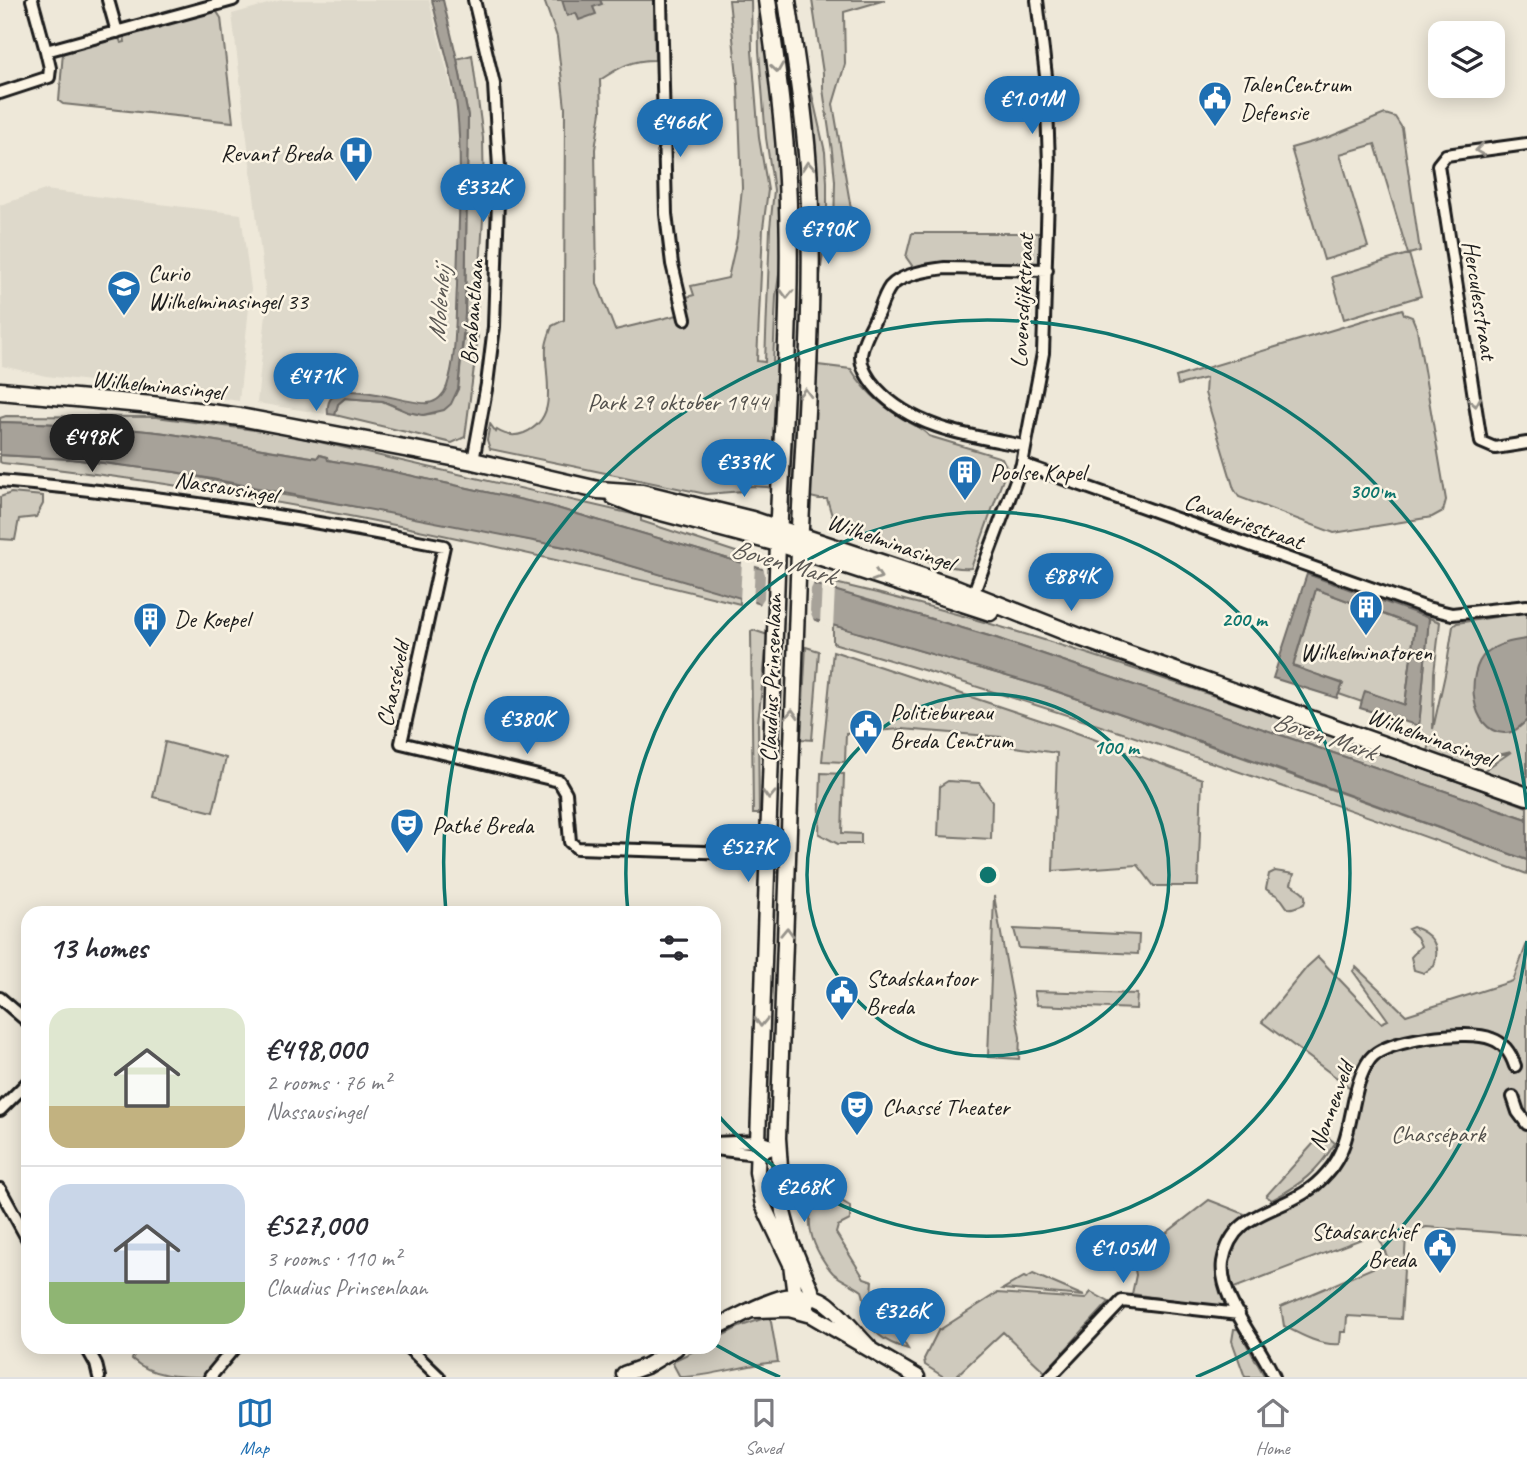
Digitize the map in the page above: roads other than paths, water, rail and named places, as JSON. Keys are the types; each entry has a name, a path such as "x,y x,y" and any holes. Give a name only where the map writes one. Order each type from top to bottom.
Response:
{"main road":[{"name":"Claudius Prinsenlaan","path":"767,0 783,112 788,183 787,299 778,536"},
{"name":"Claudius Prinsenlaan","path":"787,0 804,120 809,197 810,281 799,542"},
{"name":"Wilhelminasingel","path":"0,391 152,405 226,415 473,461 598,490 639,506 778,536 973,595 1082,638 1527,796"},
{"name":"Wilhelminasingel","path":"799,542 1043,630 1082,638"}],"street":[{"path":"0,93 44,80 49,76 50,68 32,0"},
{"path":"108,0 117,32"},
{"name":"Brabantlaan","path":"473,461 494,327 499,168 494,84 474,0"},
{"path":"661,0 666,214 685,319"},
{"name":"Lovensdijkstraat","path":"973,595 1022,464 1043,353 1047,270 1047,96 1037,0"},
{"path":"46,51 227,1"},
{"name":"Herculesstraat","path":"1527,144 1446,155 1438,165 1481,442 1495,448 1527,443"},
{"path":"1024,446 960,434 911,415 893,404 875,387 865,372 861,355 887,292 899,281 930,270 945,268 1047,270"},
{"name":"Cavaleriestraat","path":"1022,464 1427,608 1452,614 1527,606"},
{"name":"Nassausingel","path":"0,481 180,500 444,546"},
{"name":"Claudius Prinsenlaan","path":"778,536 757,1147 763,1205 791,1264 795,1296 803,1312"},
{"name":"Claudius Prinsenlaan","path":"799,542 779,1147 783,1212 791,1242 809,1282 811,1298"},
{"name":"Chasséveld","path":"444,546 401,743 557,780 566,793 570,842 577,848 766,854"},
{"path":"766,854 789,856"},
{"path":"0,998 21,1016"},
{"name":"Nonnenveld","path":"1274,1377 1231,1300 1223,1273 1226,1250 1241,1226 1254,1216 1305,1193 1330,1170 1346,1140 1361,1076 1372,1056 1394,1046 1442,1035 1487,1037 1506,1048 1515,1066"},
{"path":"0,1110 21,1089"},
{"path":"1513,1097 1518,1112 1527,1124"},
{"path":"721,1144 757,1147"},
{"path":"721,1149 779,1147"},
{"path":"0,1189 21,1227"},
{"path":"721,1325 776,1298 811,1298 830,1305 869,1348"},
{"path":"803,1312 811,1298"},
{"path":"1050,1377 1122,1300 1239,1314"},
{"path":"754,1310 789,1309 803,1312 824,1321 917,1377"},
{"path":"90,1354 99,1377"},
{"path":"210,1377 229,1354"},
{"path":"415,1354 439,1377"},
{"path":"621,1375 649,1354"},
{"path":"621,1375 646,1366 666,1354"}],"tunnel":[{"path":"1513,1097 1515,1066"}],"place":[{"name":"TalenCentrum Defensie","path":"1215,128"},
{"name":"Revant Breda","path":"356,183"},
{"name":"Curio Wilhelminasingel 33","path":"124,317"},
{"name":"Poolse Kapel","path":"965,502"},
{"name":"Wilhelminatoren","path":"1366,637"},
{"name":"De Koepel","path":"150,649"},
{"name":"Politiebureau Breda Centrum","path":"866,756"},
{"name":"Pathé Breda","path":"407,855"},
{"name":"Stadskantoor Breda","path":"842,1022"},
{"name":"Chassé Theater","path":"857,1137"},
{"name":"Stadsarchief Breda","path":"1440,1275"}],"water label":[{"name":"Molenleij","path":"439,304"},
{"name":"Boven Mark","path":"783,562"},
{"name":"Boven Mark","path":"1324,736"}],"park label":[{"name":"Park 29 oktober 1944","path":"678,402"},
{"name":"Chassépark","path":"1438,1134"}]}
